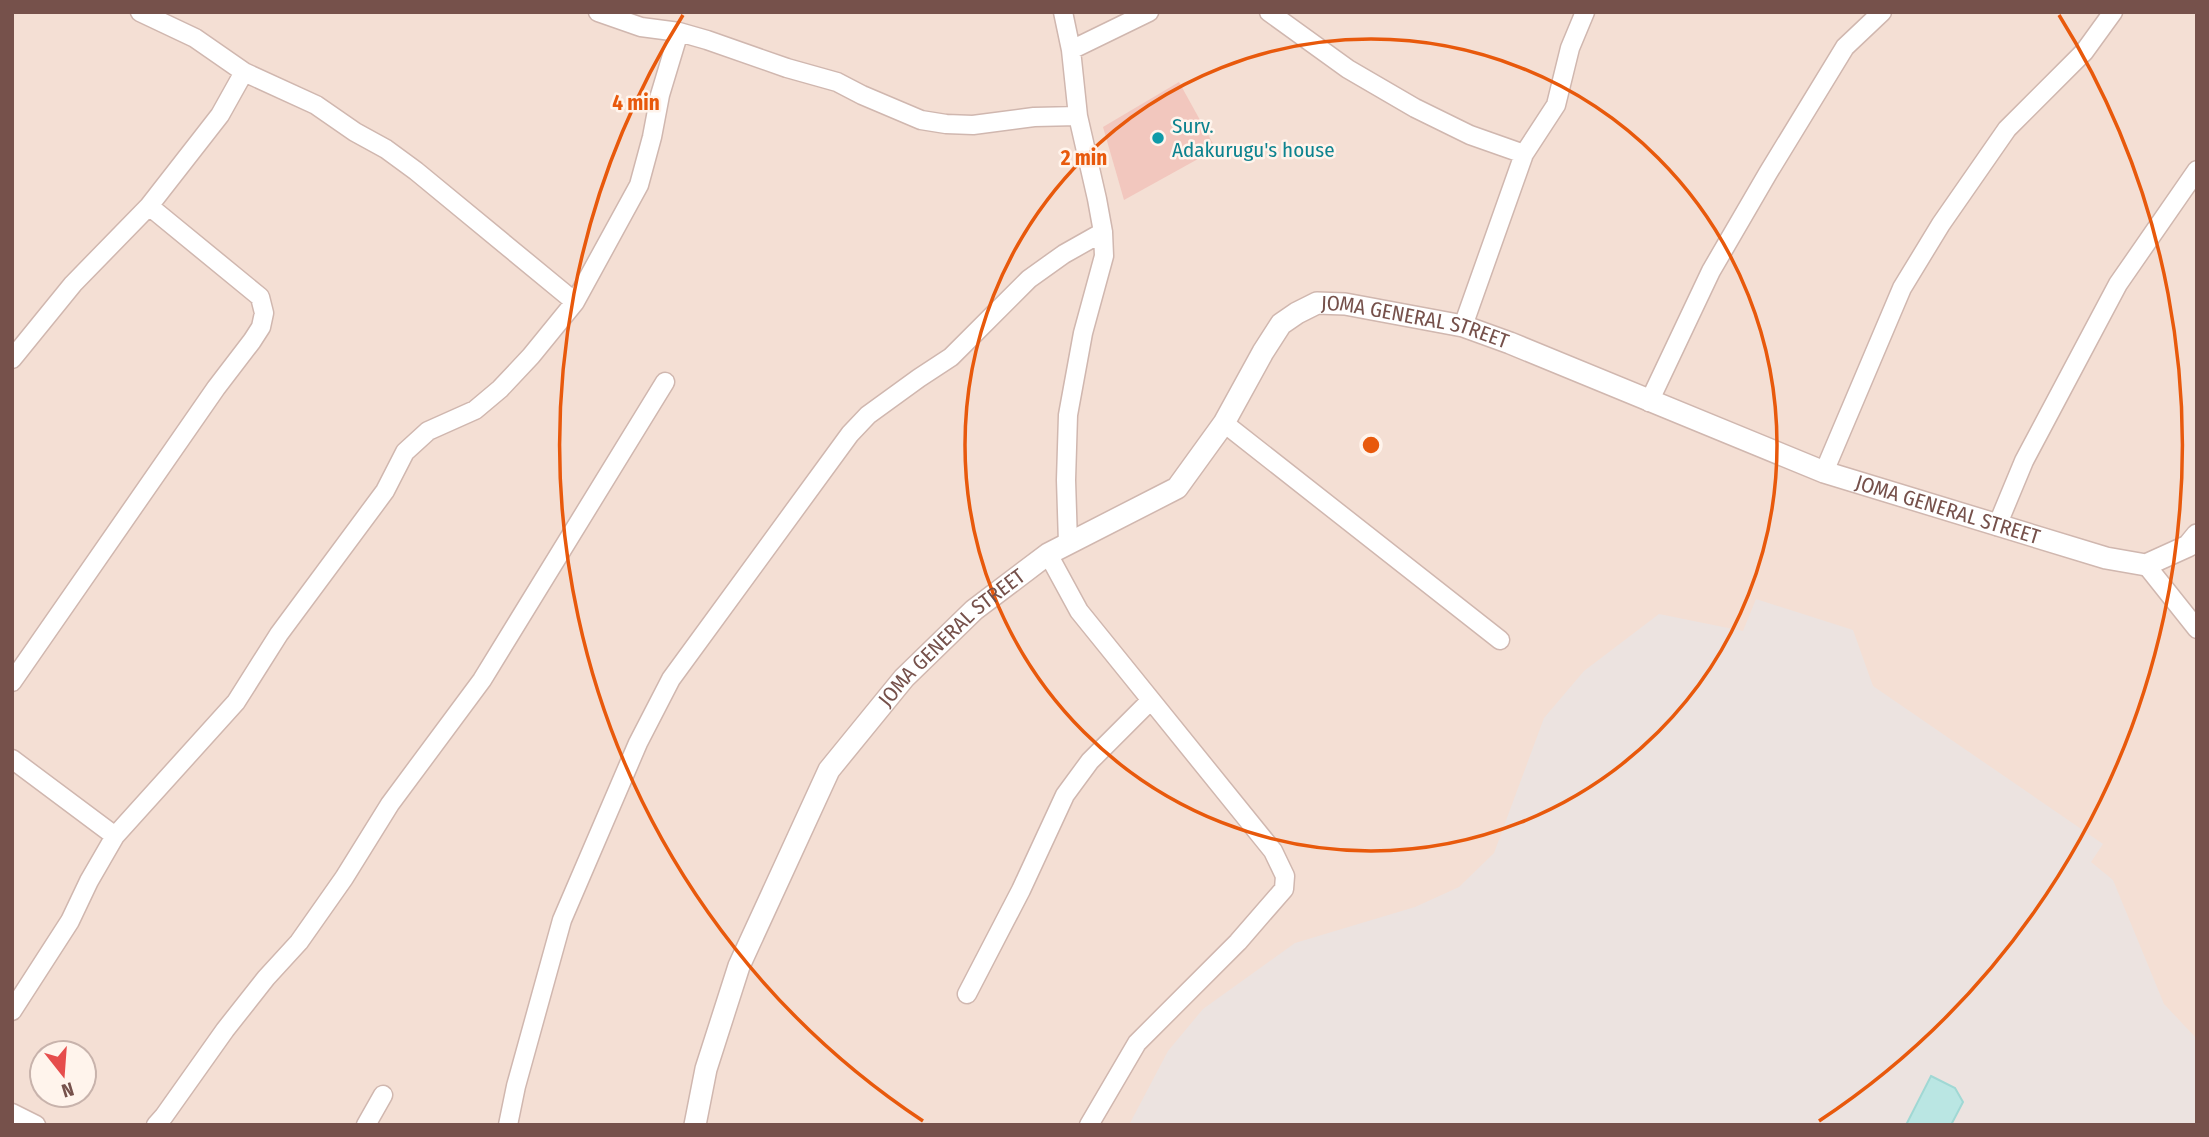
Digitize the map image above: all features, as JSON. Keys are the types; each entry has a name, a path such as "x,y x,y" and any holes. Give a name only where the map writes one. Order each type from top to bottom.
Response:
{"street":[{"path":"140,12 195,38 244,72 316,105 355,132 386,149 575,302"},
{"path":"598,12 642,27 679,33 837,82 921,120 973,125 1034,117 1078,116"},
{"path":"1063,12 1071,50 1078,116 1103,232 1104,256 1083,333 1068,415 1068,543"},
{"path":"1071,50 1149,12"},
{"path":"1269,12 1348,69 1415,108 1470,135 1524,154"},
{"path":"1463,326 1524,154 1556,105 1570,48 1585,12"},
{"path":"1649,402 1711,271 1768,173 1845,47 1882,12"},
{"path":"1824,472 1902,288 1941,224 2007,129 2084,52 2113,12"},
{"path":"12,1011 70,921 115,836 236,702 279,634 385,491 405,452 428,431 475,410 500,389 575,302 639,185 660,95 679,33"},
{"path":"12,359 73,284 149,206 220,115 244,72"},
{"path":"1997,526 2024,461 2118,284 2197,170"},
{"path":"12,682 208,398 261,327 264,313 260,297 149,206"},
{"path":"508,1125 516,1086 562,920 638,743 671,680 850,434 868,415 951,358 1029,279 1064,254 1103,232"},
{"name":"JOMA GENERAL STREET","path":"695,1125 706,1069 739,966 829,770 904,678 974,610 1048,554 1177,488 1224,422 1281,324 1317,303 1345,304 1463,326 1824,472 2106,558 2146,565"},
{"path":"156,1125 225,1030 299,942 344,878 390,804 482,680 665,383"},
{"path":"1224,422 1500,640"},
{"path":"2197,535 2188,546 2146,565 2197,629"},
{"path":"1048,554 1079,611 1273,851 1285,876 1284,889 1238,942 1138,1043 1088,1125"},
{"path":"967,993 1021,890 1065,795 1090,761 1150,701"},
{"path":"12,759 115,836"},
{"path":"366,1125 383,1095"},
{"path":"12,1113 36,1125"}],"shaded area":[{"path":"12,12 2197,12 2197,1125 12,1125"},
{"path":"1756,599 1853,630 1873,686 2103,844 2091,862 2113,880 2164,1004 2197,1039 2197,1125 1129,1125 1168,1051 1203,1009 1295,943 1415,907 1459,887 1494,853 1544,718 1584,671 1659,614 1743,631"}],"water":[{"path":"1931,1076 1955,1088 1963,1102 1951,1125 1906,1125"}],"building":[{"name":"Surv. Adakurugu's house","path":"1179,82 1216,149 1124,200 1103,127"}],"place":[{"name":"Surv. Adakurugu's house","path":"1158,138"}]}
